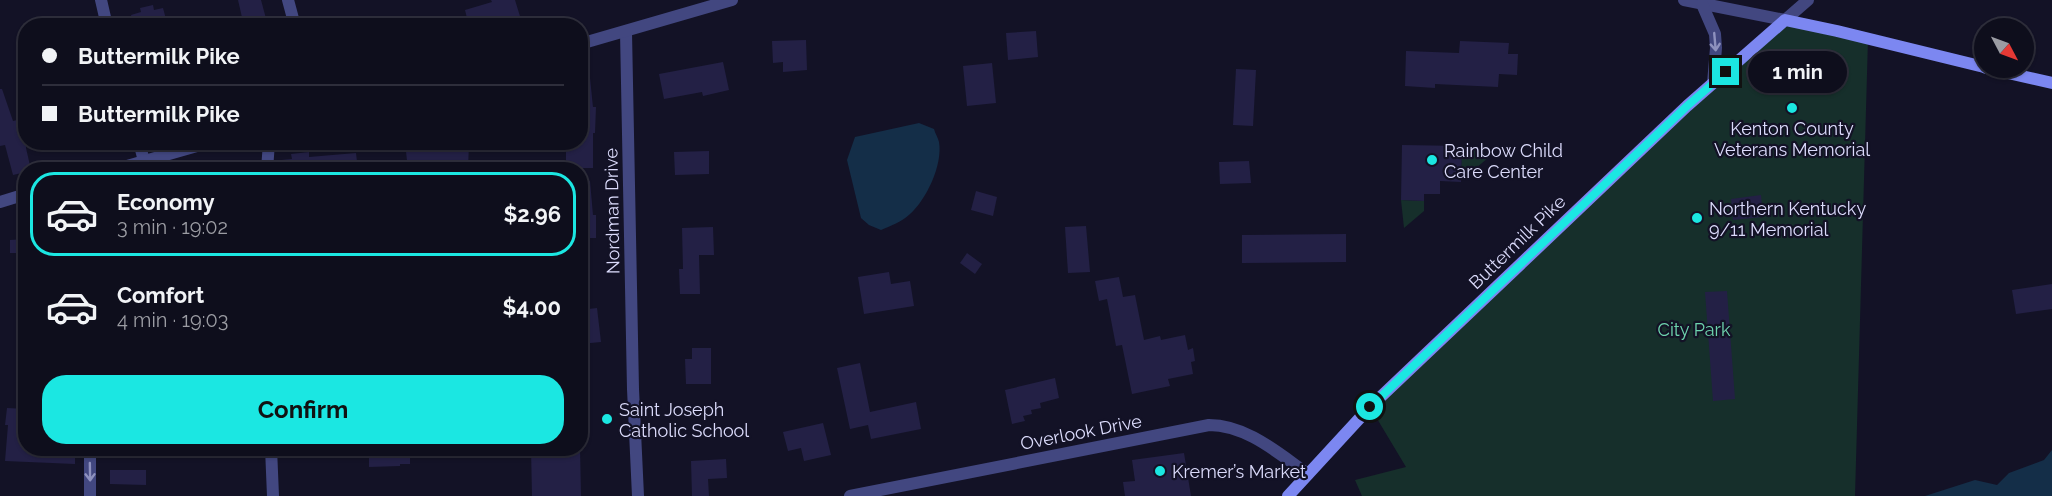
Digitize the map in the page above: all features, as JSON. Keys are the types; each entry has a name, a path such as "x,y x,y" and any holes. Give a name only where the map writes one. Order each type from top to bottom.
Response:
{"main road":[{"path":"1785,20 1974,64"},
{"name":"Buttermilk Pike","path":"1288,496 1370,407 1713,83 1785,20"},
{"path":"2031,78 2052,83"}],"street":[{"path":"101,0 105,18"},
{"path":"288,0 292,18"},
{"path":"588,42 732,0"},
{"path":"1684,0 1785,20"},
{"name":"Buttermilk Pike","path":"1785,20 1808,0"},
{"path":"1702,4 1715,34 1713,83"},
{"name":"Nordman Drive","path":"626,32 633,390 638,496"},
{"path":"141,150 144,161"},
{"path":"141,162 183,150"},
{"path":"0,202 18,196"},
{"name":"Overlook Drive","path":"850,496 1209,425 1230,427 1257,440 1308,474"},
{"path":"90,456 90,496"},
{"path":"271,456 273,496"}],"green space":[{"name":"City Park","path":"1785,20 1868,39 1855,496 1362,496 1355,480 1406,467 1370,407"},
{"path":"1462,146 1480,146 1488,158 1470,173 1461,174"},
{"path":"1401,200 1424,201 1424,211 1404,228"}],"water":[{"path":"919,123 934,129 939,142 940,151 932,181 916,208 900,222 881,230 869,225 861,218 847,160 855,137"},
{"path":"2052,450 2052,496 1925,496 1975,480 1997,485 2009,473 2044,460"}],"building":[{"path":"238,0 261,0 266,18 242,18"},
{"path":"491,0 515,0 521,18 467,18 465,10 492,2"},
{"path":"153,5 154,10 163,8 166,18 132,18 131,15 141,12 140,8"},
{"path":"1036,31 1038,57 1008,60 1006,33"},
{"path":"806,40 807,70 783,72 783,62 773,63 772,41"},
{"path":"1460,41 1509,43 1508,54 1518,54 1517,75 1499,74 1498,87 1435,84 1435,88 1405,86 1406,51 1459,53"},
{"path":"723,62 729,90 703,96 702,92 664,99 659,74"},
{"path":"992,63 996,103 967,106 963,66"},
{"path":"1236,69 1256,70 1253,126 1233,125"},
{"path":"588,78 590,78 593,107 596,107 593,168 588,168 588,162 566,162 566,150 588,150"},
{"path":"0,89 2,89 13,121 18,120 18,150 26,150 29,162 18,162 18,174 13,175 5,145 0,146"},
{"name":"Rainbow Child Care Center","path":"1402,145 1462,146 1461,182 1440,181 1440,194 1424,194 1424,201 1401,200"},
{"path":"406,150 469,150 468,162 407,162"},
{"path":"709,151 709,174 675,175 674,152"},
{"path":"309,152 309,157 356,153 357,162 281,162 281,160 292,159 291,154"},
{"path":"1249,161 1251,183 1220,184 1219,162"},
{"path":"588,181 590,181 593,215 596,215 596,238 588,238"},
{"path":"976,191 997,197 993,216 971,210"},
{"path":"1761,195 1763,217 1733,220 1731,199"},
{"path":"1086,226 1090,272 1068,273 1065,227"},
{"path":"713,227 714,255 699,255 700,294 680,294 679,269 683,269 682,228"},
{"path":"1346,234 1346,262 1242,263 1242,235"},
{"path":"10,240 18,240 18,253 10,253"},
{"path":"967,253 982,264 975,274 960,263"},
{"path":"889,272 891,284 910,281 914,306 864,314 858,277"},
{"path":"1119,277 1123,297 1135,295 1144,340 1160,336 1161,340 1185,335 1188,350 1193,348 1195,361 1191,362 1193,374 1168,379 1170,386 1132,394 1122,345 1116,346 1107,299 1099,301 1095,281"},
{"path":"2052,284 2052,309 2016,314 2012,290"},
{"path":"1727,291 1735,399 1713,401 1705,292"},
{"path":"597,308 601,342 588,343 588,309"},
{"path":"692,348 711,348 711,384 686,384 685,359 692,359"},
{"path":"860,363 870,412 916,402 921,429 871,439 868,425 850,429 837,368"},
{"path":"1055,378 1059,398 1040,403 1041,408 1031,410 1032,414 1023,416 1025,421 1012,424 1005,390"},
{"path":"7,408 18,409 18,456 75,456 75,464 5,461 8,425 5,425"},
{"path":"823,423 831,455 804,461 801,448 788,451 783,432"},
{"name":"Kremer’s Market","path":"1184,453 1191,496 1125,496 1123,482 1135,481 1132,460"},
{"path":"369,456 410,456 410,464 369,467"},
{"path":"531,456 580,456 581,496 532,496"},
{"path":"726,459 727,478 708,479 709,496 692,496 691,461"},
{"path":"110,470 146,470 146,485 110,484"}],"place":[{"name":"Kenton County Veterans Memorial","path":"1792,108"},
{"name":"Rainbow Child Care Center","path":"1432,160"},
{"name":"Northern Kentucky 9/11 Memorial","path":"1697,218"},
{"name":"Saint Joseph Catholic School","path":"607,419"},
{"name":"Kremer’s Market","path":"1160,471"}],"route":[{"path":"1370,407 1687,106 1726,72"}]}
